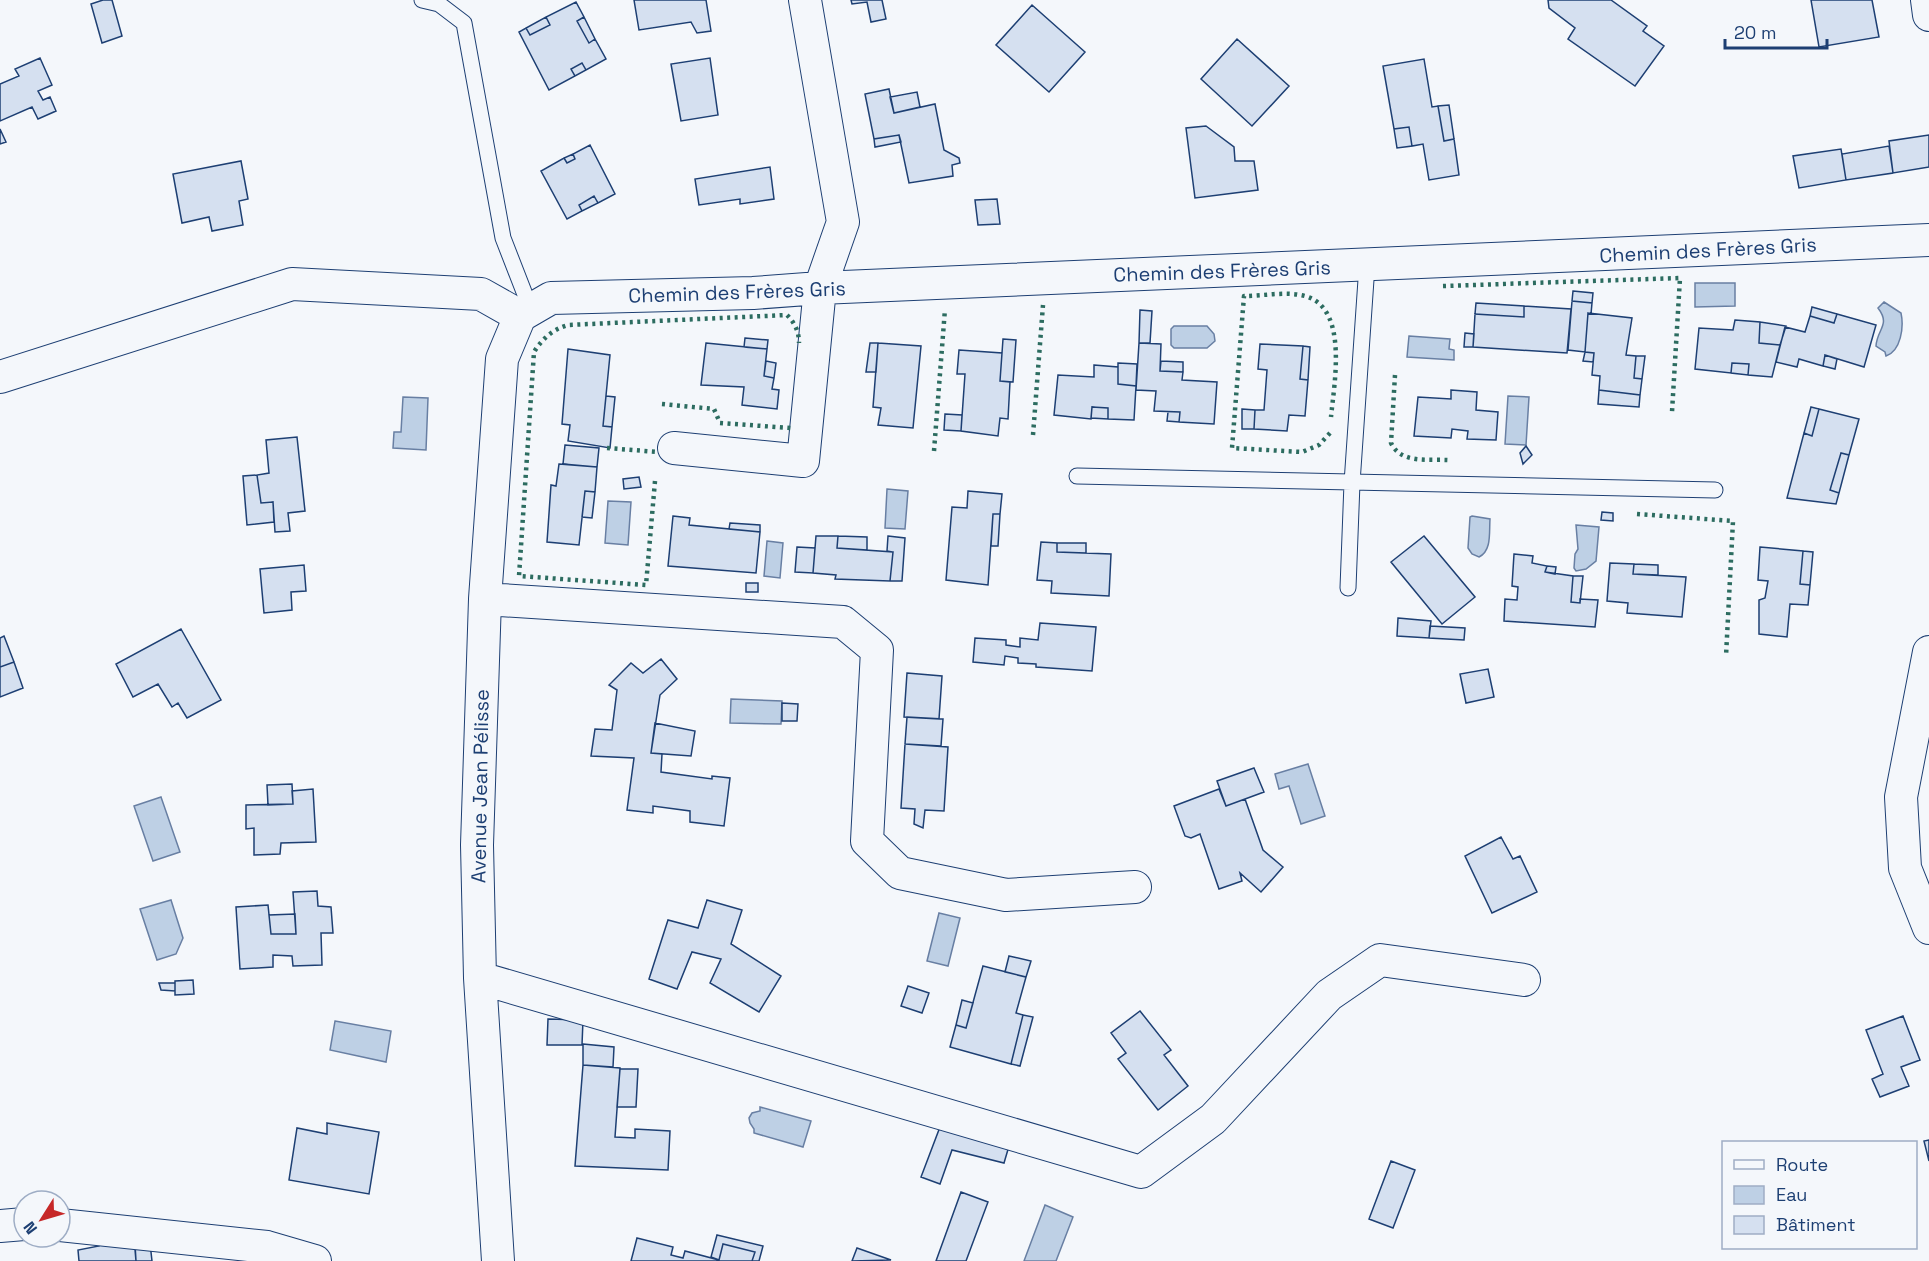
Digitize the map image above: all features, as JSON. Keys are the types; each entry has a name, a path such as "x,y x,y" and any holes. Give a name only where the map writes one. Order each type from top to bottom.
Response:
{"street":[{"path":"674,448 803,461 820,288 843,222 805,0"},
{"path":"1927,0 1929,15"},
{"name":"Chemin des Frères Gris","path":"526,313 551,298 753,293 820,288 1929,240"},
{"path":"0,377 292,284 481,294 526,313"},
{"name":"Avenue Jean Pélisse","path":"498,1261 480,978 477,845 485,598 502,359 526,313"},
{"path":"485,598 843,622 877,650 867,841 900,873 1006,895 1135,887"},
{"path":"1929,652 1901,797 1905,868 1929,928"},
{"path":"480,978 1141,1172 1213,1119 1329,996 1380,960 1524,980"},
{"path":"72,1226 267,1247 315,1261"}],"lane":[{"path":"422,0 440,4 464,23 502,238 526,313"},
{"path":"1348,588 1352,483 1367,265"},
{"path":"1077,476 1715,490"}],"water":[{"path":"1695,283 1735,283 1735,306 1695,307"},
{"path":"1884,302 1901,313 1902,319 1902,331 1898,344 1886,356 1885,352 1876,346 1883,323 1882,314 1878,308"},
{"path":"1174,326 1207,326 1214,334 1215,341 1207,348 1174,348 1171,345 1171,329"},
{"path":"1409,336 1450,339 1449,349 1454,350 1454,360 1407,357"},
{"path":"1508,396 1529,397 1526,445 1505,444"},
{"path":"403,397 428,398 426,450 393,448 394,432 401,432"},
{"path":"887,489 908,491 905,529 885,528"},
{"path":"608,501 631,502 628,545 605,543"},
{"path":"1470,517 1490,519 1488,546 1479,557 1472,554 1468,548"},
{"path":"1576,525 1599,527 1596,561 1586,569 1576,571 1574,568 1575,554 1578,549"},
{"path":"767,541 783,543 780,578 764,576"},
{"path":"731,699 782,701 781,724 730,723"},
{"path":"1308,764 1325,816 1301,824 1289,786 1279,789 1275,774"},
{"path":"161,797 180,852 153,861 134,806"},
{"path":"171,900 183,938 176,954 157,960 140,909"},
{"path":"939,913 960,918 948,966 927,961"},
{"path":"335,1021 391,1031 386,1062 330,1050"},
{"path":"760,1107 811,1121 803,1147 754,1133 749,1118 752,1113 760,1111"},
{"path":"1045,1205 1073,1217 1056,1261 1024,1261"}],"building":[{"path":"112,0 122,36 102,43 91,4"},
{"path":"634,0 706,0 711,31 697,33 691,22 639,30"},
{"path":"851,0 882,0 886,19 871,22 867,2 852,4"},
{"path":"1548,0 1611,0 1647,26 1643,31 1664,46 1635,86 1568,39 1575,28 1549,8"},
{"path":"1811,0 1872,0 1879,37 1819,47"},
{"path":"576,2 584,17 577,21 589,43 595,39 606,59 586,70 582,63 571,69 575,76 549,90 519,32 526,28 530,35 550,25 546,17"},
{"path":"1032,5 1085,52 1049,92 996,45"},
{"path":"546,17 550,25 530,35 526,28"},
{"path":"584,17 595,39 589,43 577,21"},
{"path":"1237,39 1289,86 1252,126 1201,79"},
{"path":"40,58 52,85 38,91 43,100 50,97 56,111 38,119 32,107 0,121 0,84 19,76 15,69"},
{"path":"710,58 718,115 681,121 671,64"},
{"path":"1424,59 1432,107 1438,106 1444,141 1454,139 1459,175 1429,180 1423,144 1412,146 1409,127 1394,129 1383,66"},
{"path":"582,63 586,70 575,76 571,69"},
{"path":"889,89 894,113 935,104 944,150 959,158 960,163 952,165 953,176 909,183 899,135 874,139 865,94"},
{"path":"917,92 920,107 894,113 890,97"},
{"path":"1449,105 1454,139 1444,141 1438,106"},
{"path":"1206,126 1234,147 1235,161 1254,161 1258,190 1195,198 1186,128"},
{"path":"1409,127 1412,146 1397,148 1394,129"},
{"path":"0,129 6,142 0,144"},
{"path":"899,135 901,142 875,147 874,139"},
{"path":"1929,135 1929,167 1893,173 1889,141"},
{"path":"590,145 615,194 598,203 594,196 579,205 582,211 567,219 541,171 564,158 567,163 575,159 573,154"},
{"path":"1889,146 1893,173 1846,180 1842,154"},
{"path":"1841,149 1846,180 1799,188 1793,156"},
{"path":"573,154 575,159 567,163 564,158"},
{"path":"241,161 248,199 239,201 243,225 212,231 209,217 182,223 173,174"},
{"path":"770,167 774,199 740,204 740,199 699,205 695,179"},
{"path":"594,196 598,203 582,211 579,205"},
{"path":"997,199 1000,224 978,225 975,200"},
{"path":"1573,291 1593,293 1592,303 1572,301"},
{"path":"1572,301 1592,303 1591,314 1588,313 1585,352 1568,350"},
{"path":"1476,303 1524,306 1524,317 1475,314"},
{"path":"1524,306 1571,309 1567,353 1473,347 1475,314 1524,317"},
{"path":"1812,307 1837,314 1834,323 1810,316"},
{"path":"1140,310 1152,311 1150,343 1139,343"},
{"path":"1588,313 1632,318 1626,355 1636,356 1634,378 1642,379 1640,395 1599,390 1600,376 1592,375 1594,353 1585,352"},
{"path":"1837,314 1876,325 1864,367 1825,355 1823,366 1799,359 1797,367 1776,362 1785,327 1805,332 1810,316 1834,323"},
{"path":"1735,320 1760,322 1759,343 1780,345 1772,377 1748,375 1749,364 1732,363 1731,373 1695,369 1699,328 1733,330"},
{"path":"1760,322 1786,326 1780,345 1759,343"},
{"path":"1465,333 1474,334 1473,347 1464,347"},
{"path":"745,338 768,340 767,349 744,347"},
{"path":"1003,339 1016,340 1013,382 1000,381"},
{"path":"706,343 767,349 764,376 774,378 772,389 779,390 777,409 742,405 744,387 701,385"},
{"path":"870,343 878,343 876,372 866,372"},
{"path":"878,343 921,346 913,428 878,425 881,408 873,407"},
{"path":"1139,343 1161,344 1160,371 1183,372 1182,380 1217,382 1214,424 1179,422 1180,412 1154,411 1156,391 1136,390"},
{"path":"1260,344 1303,346 1300,379 1308,380 1305,416 1289,415 1287,431 1254,429 1255,410 1264,410 1267,370 1258,369"},
{"path":"1303,346 1310,347 1308,380 1300,379"},
{"path":"568,349 610,355 603,426 612,427 610,448 568,441 570,425 562,424"},
{"path":"959,350 1002,353 1000,381 1010,382 1008,419 1000,418 998,436 961,431 965,374 957,374"},
{"path":"1585,352 1594,353 1593,362 1583,361"},
{"path":"1825,355 1837,359 1835,369 1823,366"},
{"path":"1636,356 1645,356 1642,379 1634,378"},
{"path":"766,361 776,363 774,378 764,376"},
{"path":"1161,361 1183,362 1183,372 1160,371"},
{"path":"1118,363 1137,364 1136,386 1118,384"},
{"path":"1732,363 1749,364 1748,375 1731,373"},
{"path":"1094,365 1118,367 1118,384 1136,386 1134,420 1108,419 1108,408 1092,407 1091,419 1054,415 1058,375 1094,377"},
{"path":"1451,390 1477,392 1476,410 1498,412 1496,440 1467,439 1468,431 1452,429 1451,438 1414,436 1418,397 1451,399"},
{"path":"1599,390 1640,395 1639,407 1598,404"},
{"path":"606,396 615,397 612,427 603,426"},
{"path":"1092,407 1108,408 1108,419 1091,418"},
{"path":"1811,407 1819,409 1812,436 1804,433"},
{"path":"1242,409 1255,410 1254,429 1242,429"},
{"path":"1819,409 1859,419 1849,455 1841,453 1830,490 1839,493 1836,504 1787,498 1804,433 1812,436"},
{"path":"1168,412 1180,412 1179,422 1167,421"},
{"path":"945,414 962,415 961,431 944,430"},
{"path":"297,437 305,511 288,513 290,531 275,532 273,502 261,503 257,475 269,473 266,440"},
{"path":"565,445 599,448 597,467 563,464"},
{"path":"1526,446 1532,455 1523,464 1520,453"},
{"path":"1841,453 1849,455 1839,493 1830,490"},
{"path":"559,464 597,467 595,492 585,491 579,545 547,542 551,485 556,486"},
{"path":"257,475 261,503 273,502 274,522 247,525 243,476"},
{"path":"639,477 641,487 624,489 623,479"},
{"path":"585,491 595,492 592,518 582,517"},
{"path":"968,491 1002,494 1000,514 993,514 988,585 946,580 952,507 967,508"},
{"path":"1602,512 1613,513 1613,521 1601,520"},
{"path":"993,514 1000,514 998,546 991,546"},
{"path":"673,516 690,518 689,525 760,532 756,573 668,566"},
{"path":"730,523 760,525 760,532 729,529"},
{"path":"816,536 838,536 837,548 893,552 890,581 835,579 836,575 813,573"},
{"path":"838,536 867,537 867,550 837,548"},
{"path":"888,536 905,538 902,581 890,581 893,552 887,551"},
{"path":"1424,536 1475,597 1442,624 1391,562"},
{"path":"1041,542 1057,543 1057,552 1111,554 1109,596 1051,593 1052,581 1037,580"},
{"path":"1057,543 1086,543 1086,553 1057,552"},
{"path":"797,547 815,548 813,573 795,572"},
{"path":"1760,547 1803,551 1800,584 1810,585 1808,605 1790,604 1787,637 1759,634 1759,600 1765,598 1768,581 1758,580"},
{"path":"1803,551 1813,552 1810,585 1800,584"},
{"path":"1514,554 1533,556 1532,563 1547,566 1545,572 1573,576 1571,602 1580,603 1580,599 1598,600 1595,627 1504,621 1505,599 1517,600 1518,587 1512,586"},
{"path":"1610,563 1634,564 1633,574 1686,577 1682,617 1627,613 1628,603 1607,601"},
{"path":"1634,564 1658,565 1658,575 1633,574"},
{"path":"304,565 306,591 291,592 292,610 264,613 260,569"},
{"path":"1547,566 1556,567 1555,574 1545,572"},
{"path":"1573,576 1583,576 1580,603 1571,602"},
{"path":"746,583 758,583 758,592 746,592"},
{"path":"1398,618 1431,621 1429,638 1397,636"},
{"path":"1040,623 1096,627 1092,671 1036,667 1036,664 1018,663 1018,658 1005,656 1004,665 973,662 975,638 1006,640 1006,645 1020,647 1020,638 1038,640"},
{"path":"1430,626 1465,628 1464,640 1429,638"},
{"path":"181,629 221,700 187,718 178,703 172,707 158,684 133,697 116,664"},
{"path":"4,636 14,662 0,667 0,638"},
{"path":"661,659 677,679 660,695 651,753 662,754 661,772 712,779 712,776 730,778 724,826 690,822 690,811 653,806 653,813 627,810 634,758 591,756 595,729 612,730 617,690 609,685 631,663 643,673"},
{"path":"14,662 23,688 0,697 0,667"},
{"path":"1488,669 1494,697 1466,703 1460,674"},
{"path":"907,673 942,676 939,719 904,717"},
{"path":"782,703 798,704 797,721 782,721"},
{"path":"907,717 943,719 941,746 905,744"},
{"path":"655,723 695,731 691,756 651,753"},
{"path":"905,744 948,747 944,811 925,810 923,828 914,824 915,809 901,808"},
{"path":"1254,768 1264,792 1226,806 1217,781"},
{"path":"292,784 293,804 268,805 267,785"},
{"path":"313,789 316,842 281,843 280,854 254,855 254,828 246,829 246,805 293,804 292,791"},
{"path":"1219,789 1226,806 1245,799 1263,850 1283,867 1261,892 1240,873 1242,881 1219,889 1200,834 1191,838 1185,836 1174,806"},
{"path":"1501,837 1513,859 1520,856 1537,892 1492,913 1465,856"},
{"path":"317,891 318,906 331,907 333,933 321,933 322,965 293,966 292,956 273,955 273,967 240,969 236,907 268,905 271,934 296,934 293,892"},
{"path":"707,900 742,910 731,944 781,976 759,1012 710,983 721,959 692,952 677,989 649,979 668,920 698,928"},
{"path":"295,914 296,934 271,934 269,915"},
{"path":"1009,956 1031,961 1026,977 1005,972"},
{"path":"983,966 1026,977 1016,1013 1023,1015 1011,1064 950,1047 956,1025 966,1028"},
{"path":"193,980 194,994 175,995 175,981"},
{"path":"159,983 175,983 175,991 161,990"},
{"path":"908,986 929,993 922,1013 901,1006"},
{"path":"962,1000 973,1003 966,1028 956,1025"},
{"path":"1140,1011 1171,1050 1164,1055 1188,1086 1158,1110 1118,1059 1126,1053 1111,1033"},
{"path":"1023,1015 1033,1017 1020,1066 1011,1064"},
{"path":"1903,1016 1920,1060 1901,1067 1909,1086 1880,1097 1872,1079 1883,1074 1866,1030"},
{"path":"548,1019 583,1020 582,1045 547,1045"},
{"path":"583,1044 614,1047 613,1067 583,1065"},
{"path":"583,1065 620,1068 615,1137 635,1138 635,1129 670,1131 668,1170 575,1166"},
{"path":"620,1069 638,1069 636,1107 617,1107"},
{"path":"327,1123 379,1132 369,1194 289,1180 297,1128 327,1134"},
{"path":"940,1127 1009,1146 1004,1163 952,1150 940,1184 921,1177"},
{"path":"1929,1140 1929,1161 1924,1141"},
{"path":"1391,1161 1415,1170 1393,1228 1369,1219"},
{"path":"961,1192 988,1202 966,1261 936,1261"},
{"path":"98,1234 134,1238 136,1261 79,1261 78,1250 99,1246"},
{"path":"717,1235 763,1246 759,1261 752,1261 755,1252 723,1244 719,1260 711,1257"},
{"path":"637,1238 673,1247 671,1255 683,1258 685,1251 719,1260 723,1244 755,1252 752,1261 631,1261"},
{"path":"150,1243 152,1261 136,1261 135,1244"},
{"path":"857,1248 891,1260 852,1261"}],"hedge":[{"path":"1443,286 1680,278 1672,412"},
{"path":"1330,433 1319,445 1302,452 1232,448 1244,296 1282,294 1305,296 1319,303 1328,315 1336,349 1331,417"},
{"path":"1033,435 1043,305"},
{"path":"934,451 945,309"},
{"path":"655,481 646,585 519,576 534,352 544,339 557,329 568,325 787,315 796,328 799,343"},
{"path":"1395,375 1391,443 1396,450 1408,457 1448,460"},
{"path":"662,404 714,409 720,423 791,428"},
{"path":"607,448 658,452"},
{"path":"1637,514 1733,521 1726,656"}]}
